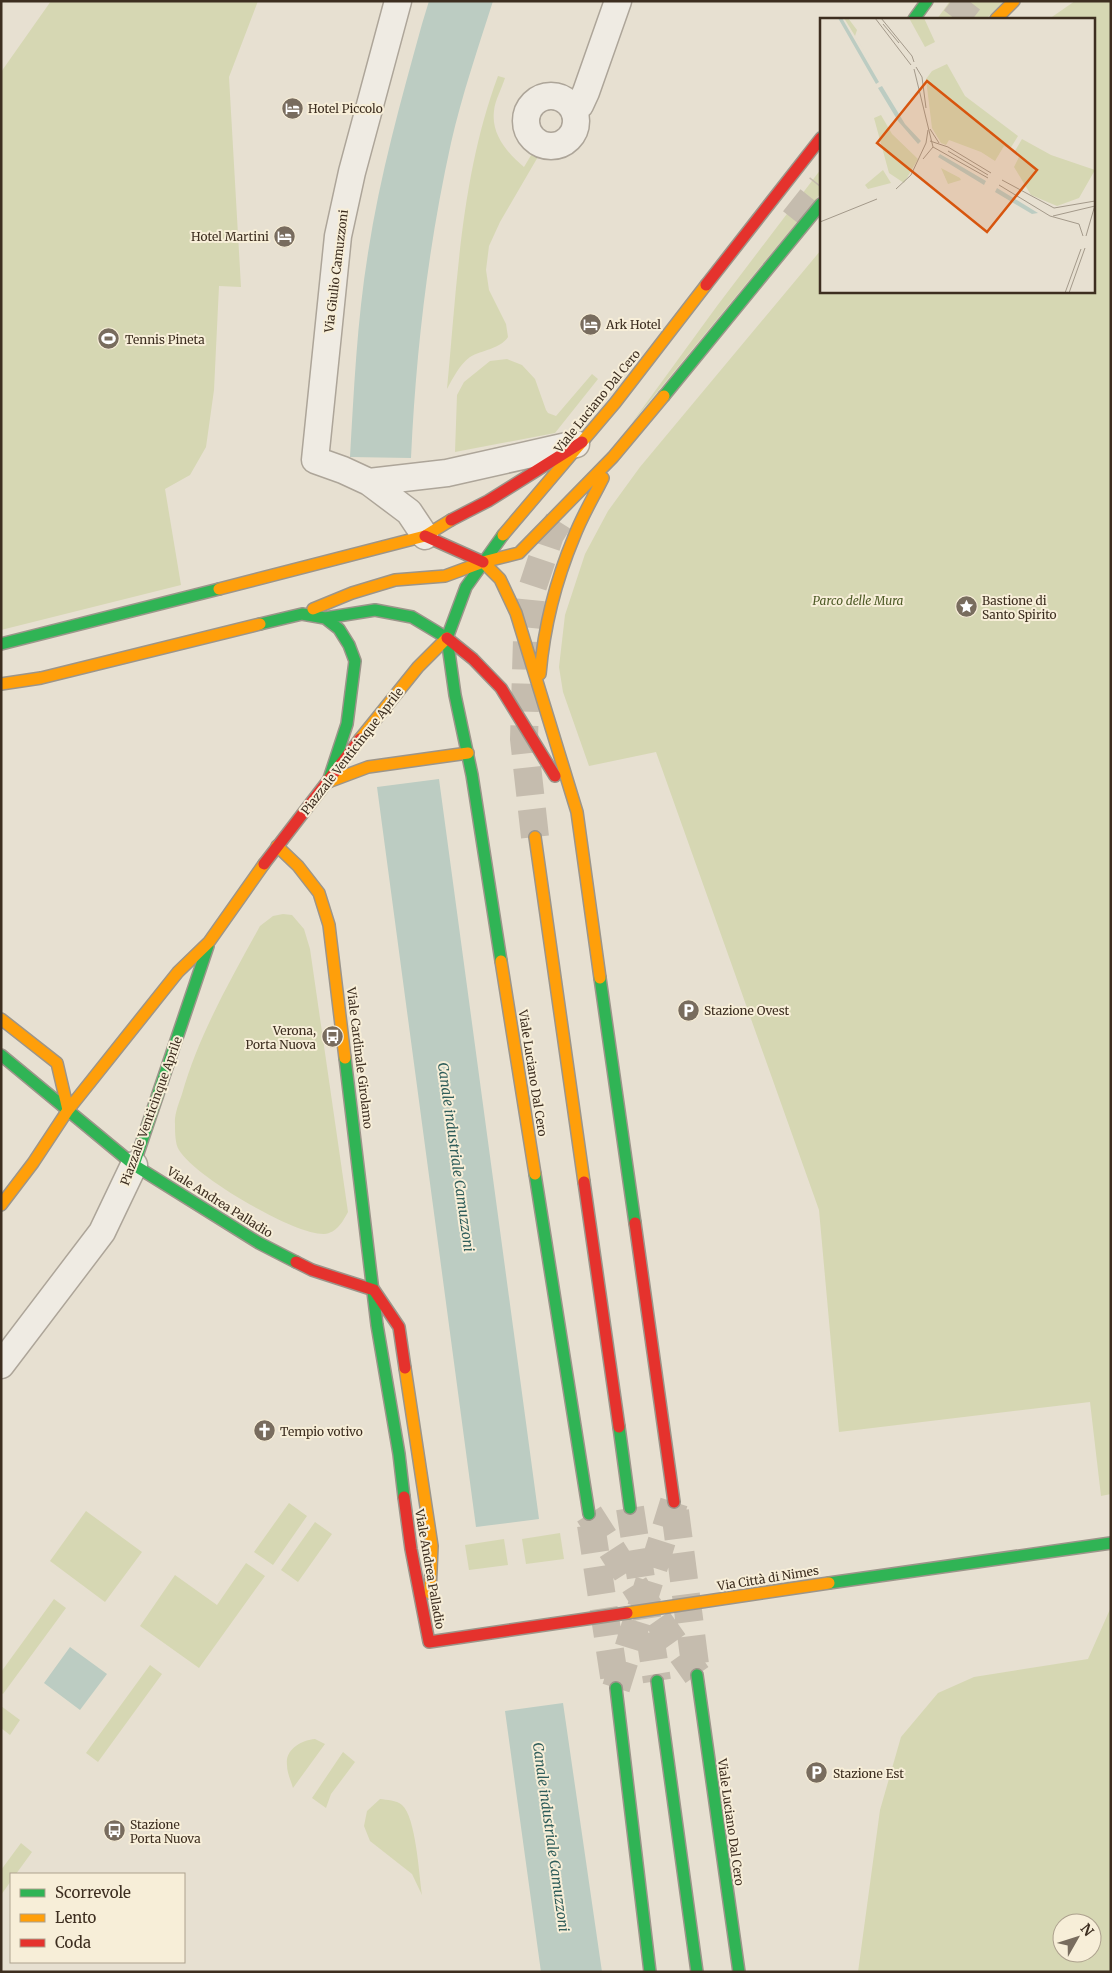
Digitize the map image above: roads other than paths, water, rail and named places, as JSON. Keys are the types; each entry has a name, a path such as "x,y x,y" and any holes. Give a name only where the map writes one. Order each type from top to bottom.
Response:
{"main road":[{"path":"915,18 927,1"},
{"path":"997,18 1014,1"},
{"name":"Viale Luciano Dal Cero","path":"589,1514 468,753 455,695 447,638 466,587 511,524 615,403 820,139"},
{"path":"1,684 41,678 302,614 352,593 395,580 445,576 484,562 519,553 613,457 720,330 820,205"},
{"path":"1,644 425,536 459,515 488,501 582,442"},
{"path":"539,688 542,645 570,546 613,457"},
{"path":"425,536 484,562 500,579 516,613 577,812 674,1502"},
{"path":"302,614 325,618 375,610 412,617 447,638 472,659 501,688 577,812"},
{"path":"325,618 339,630 349,645 355,661 347,724 328,782"},
{"name":"Piazzale Venticinque Aprile","path":"1,1205 24,1175 68,1110 178,972 209,942 277,846 376,718 418,668 447,638"},
{"path":"328,782 368,767 468,753"},
{"path":"535,837 630,1508"},
{"name":"Viale Cardinale Girolamo","path":"277,846 298,866 319,893 329,926 374,1290"},
{"name":"Piazzale Venticinque Aprile","path":"134,1165 209,942"},
{"path":"1,1019 57,1063 68,1110"},
{"name":"Viale Andrea Palladio","path":"1,1055 134,1165 259,1243 312,1270 374,1290 399,1327 402,1344 432,1546 429,1642"},
{"name":"Viale Andrea Palladio","path":"374,1290 377,1324 399,1454 411,1549 429,1642"},
{"name":"Via Città di Nimes","path":"429,1642 911,1570 1111,1543"},
{"name":"Viale Luciano Dal Cero","path":"697,1675 739,1972"},
{"path":"657,1681 697,1972"},
{"path":"616,1688 650,1972"}],"street":[{"name":"Via Giulio Camuzzoni","path":"398,1 352,172 338,236 316,460 369,482 409,512 425,536"},
{"path":"574,110 580,105 586,92 618,1"},
{"path":"369,482 447,473 582,442"},
{"name":"Piazzale Venticinque Aprile","path":"1,1365 102,1232 134,1165"}],"water":[{"path":"429,1 493,1 455,125 436,221 424,299 416,378 411,458 350,457 364,278 373,224 392,138"},
{"name":"Canale industriale Camuzzoni","path":"439,779 539,1519 476,1527 377,787"},
{"path":"70,1647 107,1674 80,1710 44,1683"},
{"name":"Canale industriale Camuzzoni","path":"563,1703 602,1972 541,1972 505,1711"}],"tunnel":[{"path":"956,18 969,1"},
{"path":"794,220 820,187"},
{"path":"535,837 524,739 527,639 532,589 550,535 565,511"},
{"path":"616,1688 674,1502"},
{"path":"630,1508 657,1681"},
{"path":"675,1511 696,1672"},
{"path":"589,1514 644,1600 697,1675"},
{"path":"591,1525 615,1683"}],"place":[{"name":"Hotel Piccolo","path":"292,108"},
{"name":"Hotel Martini","path":"285,236"},
{"name":"Ark Hotel","path":"590,324"},
{"name":"Tennis Pineta","path":"109,339"},
{"name":"Bastione di Santo Spirito","path":"966,607"},
{"name":"Stazione Ovest","path":"688,1010"},
{"name":"Verona, Porta Nuova","path":"332,1037"},
{"name":"Tempio votivo","path":"264,1431"},
{"name":"Stazione Est","path":"817,1773"},
{"name":"Stazione Porta Nuova","path":"114,1831"}],"park label":[{"name":"Parco delle Mura","path":"858,600"}]}
